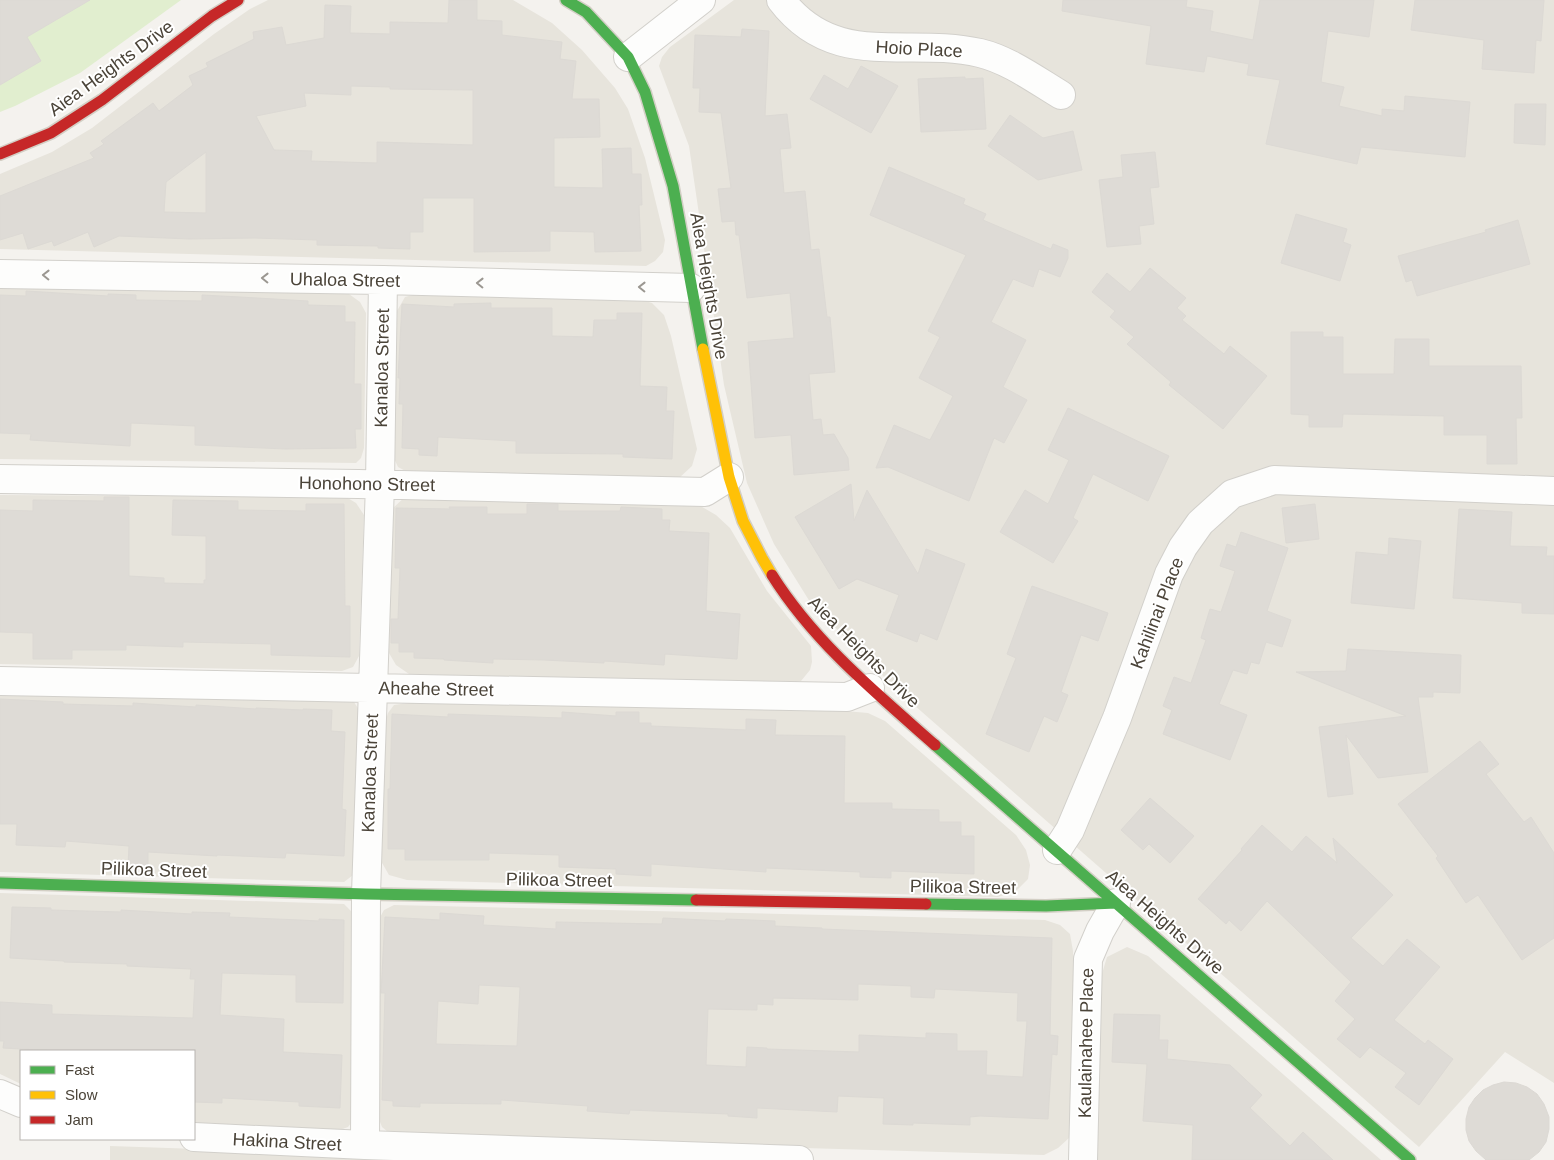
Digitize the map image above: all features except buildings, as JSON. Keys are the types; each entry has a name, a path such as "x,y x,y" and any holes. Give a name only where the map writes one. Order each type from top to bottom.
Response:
{"street":[{"name":"Aiea Heights Drive","path":"0,154 51,132 102,100 212,16 238,0"},
{"name":"Aiea Heights Drive","path":"566,0 586,12 628,57 645,92 668,169 680,223 712,398 729,477 743,521 762,558 787,598 814,632 870,688 1410,1160"},
{"path":"628,57 701,0"},
{"name":"Hoio Place","path":"781,0 786,7 807,25 826,37 852,45 893,48 955,48 983,54 1008,64 1061,95"},
{"name":"Uhaloa Street","path":"0,274 384,280 691,288"},
{"name":"Kanaloa Street","path":"365,1145 366,894 380,484 384,280"},
{"name":"Honohono Street","path":"0,479 380,484 705,492 729,477"},
{"name":"Kahilinai Place","path":"1057,850 1070,830 1117,718 1169,574 1182,548 1200,523 1232,494 1274,480 1554,491"},
{"name":"Aheahe Street","path":"0,681 847,697 870,688"},
{"name":"Pilikoa Street","path":"0,883 366,894 1046,906 1116,903"},
{"name":"Kaulainahee Place","path":"1083,1160 1088,959 1100,931 1116,903"},
{"path":"0,1094 20,1103"},
{"name":"Hakina Street","path":"195,1138 799,1160"}],"shaded area":[{"path":"268,0 513,0 552,23 582,50 615,88 628,109 645,158 665,240 663,252 655,261 646,266 0,249 0,174 52,152 92,128 214,34 250,9"},
{"path":"734,0 1554,0 1554,1083 1505,1052 1419,1147 898,691 810,602 774,544 747,483 724,385 689,146 659,66 662,57 670,47"},
{"path":"0,284 331,291 349,294 360,302 366,313 364,448 361,458 356,463 0,459"},
{"path":"420,293 636,298 652,303 664,315 671,336 697,449 692,466 678,479 411,474 398,467 392,454 397,311 405,297"},
{"path":"0,495 346,497 356,503 364,515 359,656 353,667 342,671 0,664"},
{"path":"407,495 697,504 716,515 730,528 767,591 811,646 812,662 810,670 801,681 785,684 409,674 396,665 389,653 392,509"},
{"path":"0,691 354,702 361,713 357,872 344,882 0,872"},
{"path":"408,703 868,713 885,721 1016,835 1026,850 1030,865 1028,879 1016,891 998,897 407,880 389,875 381,861 384,727 388,713 394,705"},
{"path":"0,893 344,904 351,911 355,921 354,1119 348,1127 337,1131 195,1123 195,1050 20,1050 20,1084 0,1074"},
{"path":"394,905 1045,920 1060,925 1070,934 1073,951 1073,1124 1069,1138 1058,1148 1044,1155 393,1136 382,1127 377,1114 378,921 384,910"},
{"path":"1127,947 1148,956 1381,1160 1094,1160 1098,987 1107,957"},
{"path":"110,1146 528,1160 110,1160"}],"green space":[{"path":"0,0 181,0 80,73 0,112"}],"traffic: fast":[{"path":"566,0 586,12 628,57 645,92 673,186 703,349"},
{"path":"935,745 1410,1160"},
{"path":"0,883 366,894 696,900"},
{"path":"926,904 1046,906 1116,903"}],"traffic: slow":[{"path":"703,349 729,477 743,521 772,575"}],"traffic: jam":[{"path":"0,154 51,133 102,100 212,16 238,0"},
{"path":"772,575 807,623 826,645 935,745"},
{"path":"696,900 926,904"}]}
